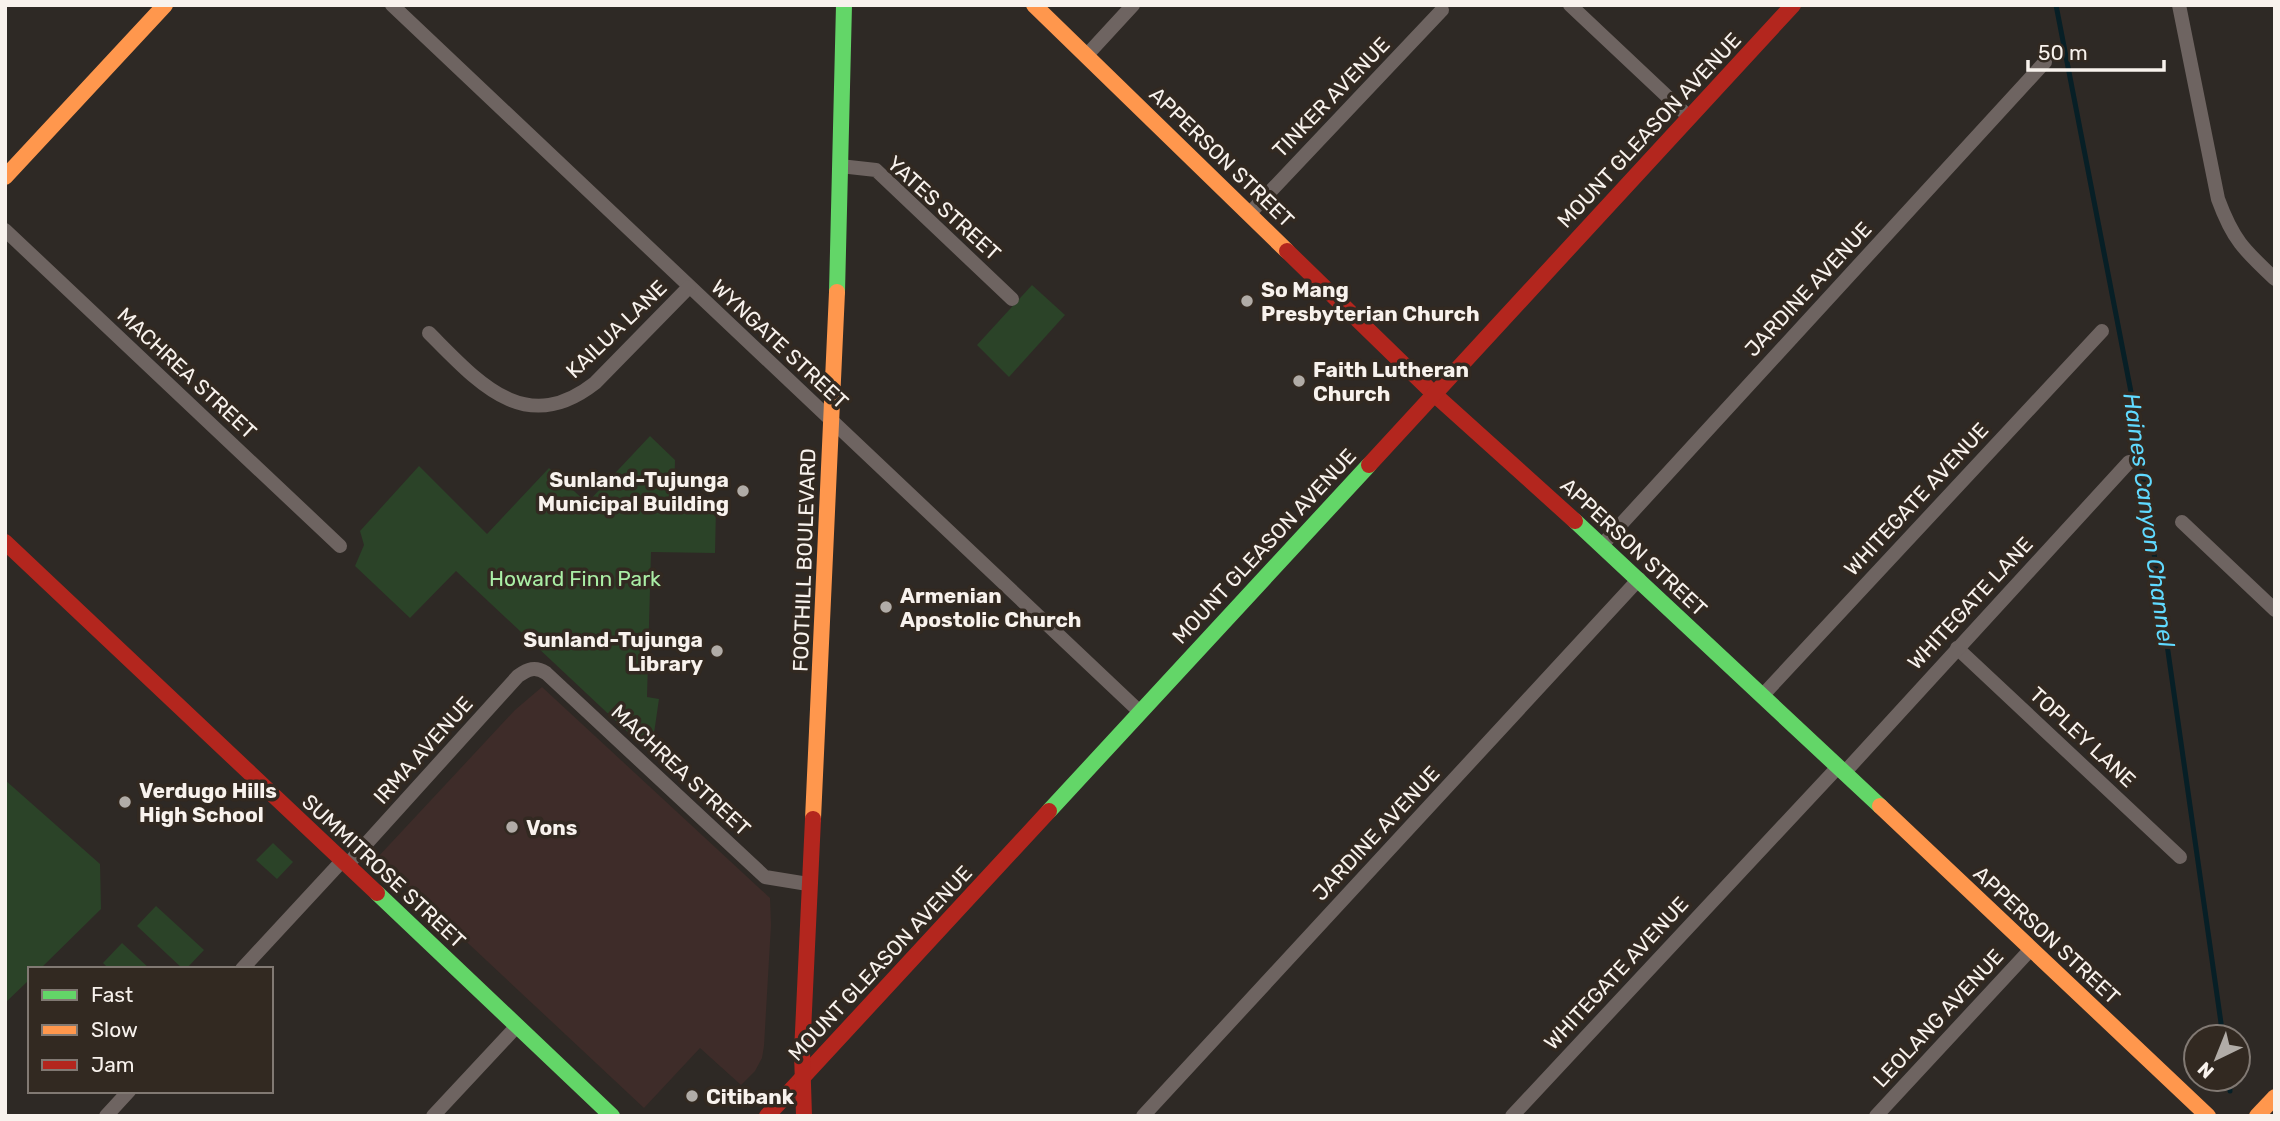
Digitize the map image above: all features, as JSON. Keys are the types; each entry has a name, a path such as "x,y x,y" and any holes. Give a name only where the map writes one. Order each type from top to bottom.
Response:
{"street":[{"path":"5,177 165,5"},
{"name":"WYNGATE STREET","path":"392,5 1140,712"},
{"name":"FOOTHILL BOULEVARD","path":"804,1116 802,1079 808,884 831,420 844,5"},
{"name":"APPERSON STREET","path":"1034,5 1433,393 1639,579 2208,1116"},
{"path":"1086,56 1133,5"},
{"path":"1570,5 1689,117"},
{"name":"MOUNT GLEASON AVENUE","path":"767,1116 1793,5"},
{"path":"2179,5 2218,199 2241,247 2275,279"},
{"name":"TINKER AVENUE","path":"1250,213 1442,10"},
{"name":"JARDINE AVENUE","path":"1602,545 2045,62"},
{"name":"YATES STREET","path":"840,166 876,170 1012,299"},
{"name":"MACHREA STREET","path":"5,230 340,546"},
{"name":"KAILUA LANE","path":"429,333 486,388 530,407 556,405 583,393 595,383 689,287"},
{"name":"WHITEGATE AVENUE","path":"1762,695 2102,331"},
{"name":"WHITEGATE LANE","path":"1841,770 2129,462"},
{"path":"2182,522 2275,610"},
{"name":"SUMMITROSE STREET","path":"5,542 612,1116"},
{"name":"JARDINE AVENUE","path":"1143,1116 1639,579"},
{"name":"TOPLEY LANE","path":"1957,648 2180,857"},
{"name":"MACHREA STREET","path":"533,668 546,673 765,877 808,884"},
{"name":"IRMA AVENUE","path":"244,967 518,676 533,668"},
{"name":"WHITEGATE AVENUE","path":"1512,1116 1841,770"},
{"name":"LEOLANG AVENUE","path":"1876,1116 2031,949"},
{"path":"433,1116 517,1026"},
{"path":"106,1116 127,1093"},
{"path":"2257,1116 2275,1097"}],"shaded area":[{"path":"542,687 770,898 764,1046 762,1058 755,1071 741,1085 700,1048 644,1108 377,858 515,710"}],"green space":[{"path":"1032,285 1065,315 1009,377 977,345"},
{"name":"Howard Finn Park","path":"650,436 675,460 674,505 716,508 715,553 651,552 647,697 659,699 651,754 456,571 410,618 355,566 364,545 360,531 419,466 487,534 549,468 587,503"},
{"path":"5,780 100,864 101,909 42,967 28,967 28,981 5,1003"},
{"path":"273,843 293,862 277,879 256,860"},
{"path":"156,906 204,950 188,967 181,967 137,926"},
{"path":"122,943 148,967 107,967 103,963"}],"waterway":[{"name":"Haines Canyon Channel","path":"2056,5 2131,392 2221,1023"}],"traffic: fast":[{"path":"837,292 844,5"},
{"path":"1049,811 1369,465"},
{"path":"1575,521 1880,806"},
{"path":"377,893 612,1116"}],"traffic: slow":[{"path":"5,177 165,5"},
{"path":"1034,5 1287,251"},
{"path":"813,819 837,292"},
{"path":"1880,806 2208,1116"},
{"path":"2257,1116 2275,1097"}],"traffic: jam":[{"path":"1369,465 1793,5"},
{"path":"1287,251 1433,393 1575,521"},
{"path":"5,542 377,893"},
{"path":"767,1116 1049,811"},
{"path":"804,1116 802,1053 813,819"}],"place":[{"name":"So Mang Presbyterian Church","path":"1247,301"},
{"name":"Faith Lutheran Church","path":"1299,381"},
{"name":"Sunland-Tujunga Municipal Building","path":"743,491"},
{"name":"Armenian Apostolic Church","path":"886,607"},
{"name":"Sunland-Tujunga Library","path":"717,651"},
{"name":"Verdugo Hills High School","path":"125,802"},
{"name":"Vons","path":"512,827"},
{"name":"Citibank","path":"692,1096"}]}
